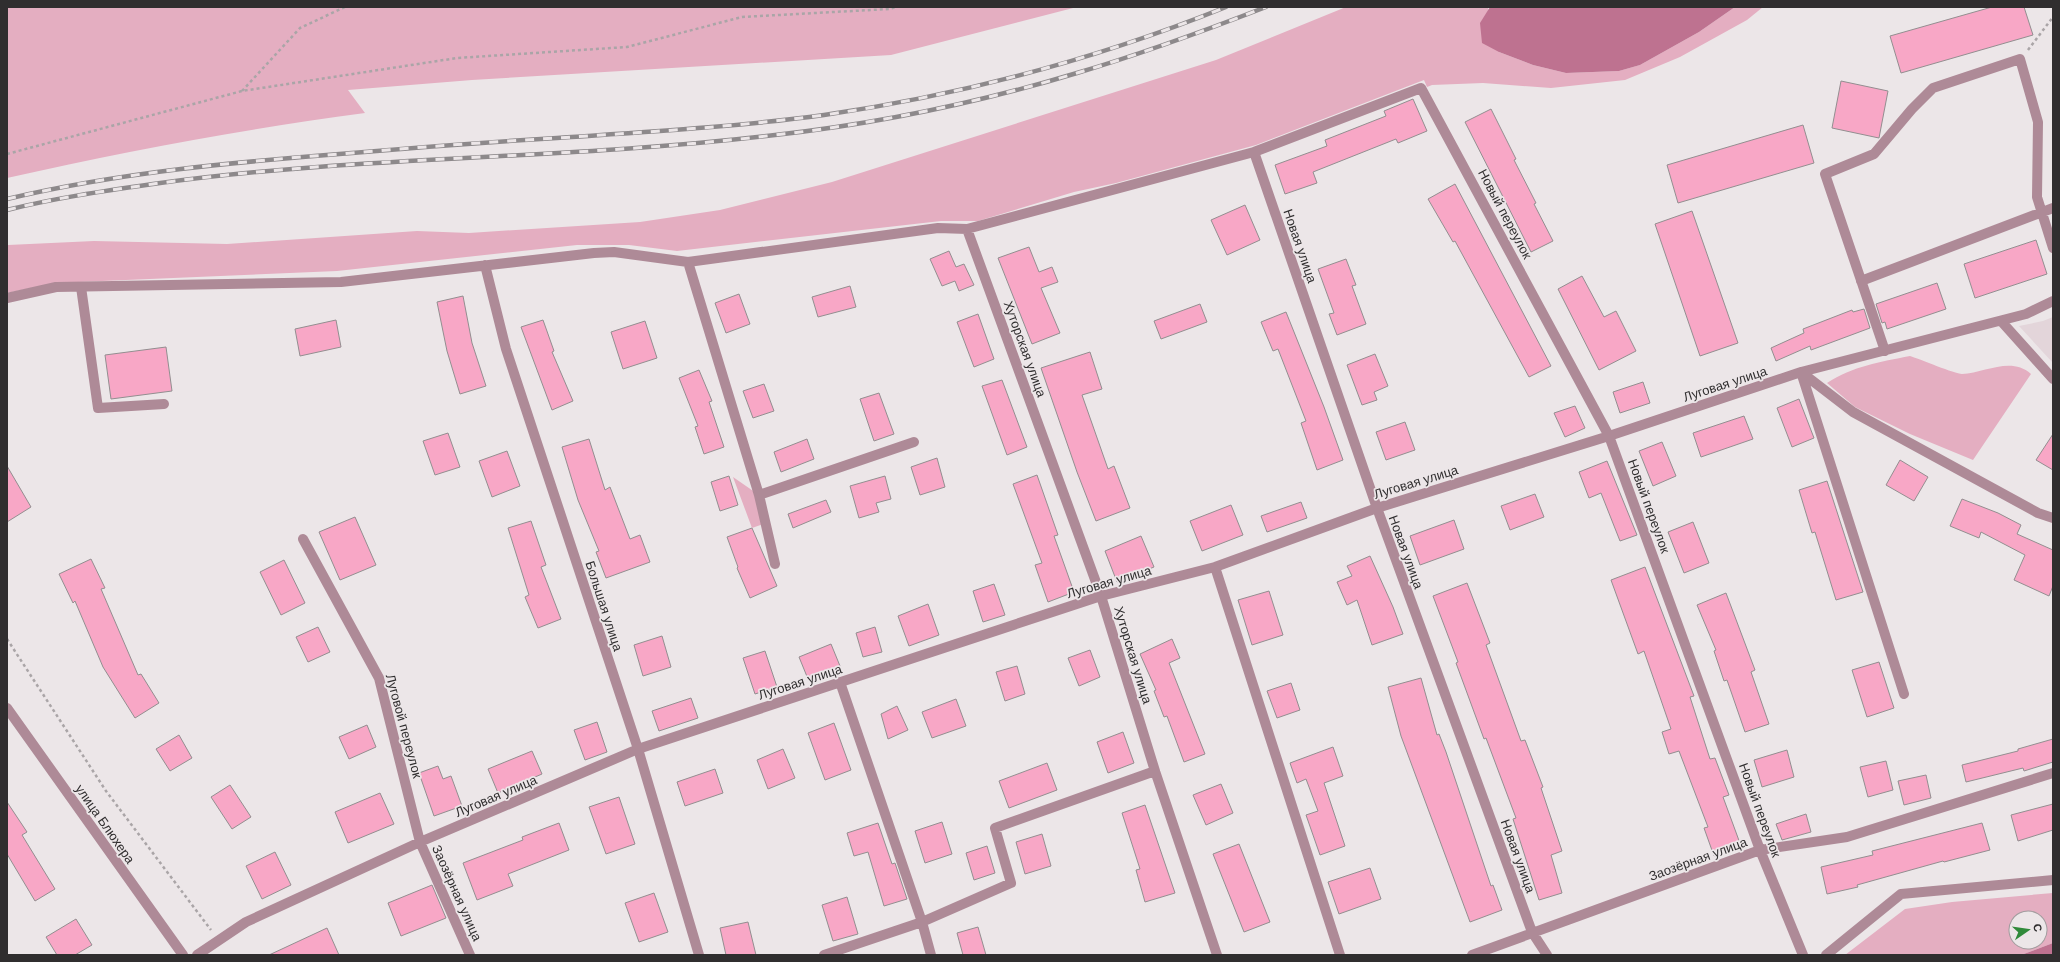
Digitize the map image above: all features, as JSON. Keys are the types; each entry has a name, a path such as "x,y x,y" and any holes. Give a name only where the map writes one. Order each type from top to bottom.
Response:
{"street":[{"path":"1885,351 1825,174 1874,154 1912,109 1933,88 2020,59 2038,122 2037,197 2053,248"},
{"name":"Новый переулок","path":"1254,152 1422,88 1609,436 1760,850 1803,955"},
{"path":"7,298 56,287 341,282 594,252 614,252 688,262 938,228 967,229 1254,152"},
{"name":"Новая улица","path":"1254,152 1376,508 1532,932 1547,955"},
{"path":"1861,281 2041,211 2053,208"},
{"name":"Хуторская улица","path":"967,229 1101,596 1155,771 1217,955"},
{"path":"688,262 759,494 775,564"},
{"name":"Большая улица","path":"485,265 496,312 516,380 638,749 699,955"},
{"path":"81,287 98,408 164,404"},
{"name":"Луговая улица","path":"197,955 246,922 420,842 638,749 1101,596 1215,567 1376,508 1609,436 1801,372 2026,314 2053,301"},
{"path":"2001,321 2053,379"},
{"path":"1801,372 1853,412 2038,512 2053,518"},
{"path":"1801,372 1904,694"},
{"path":"759,494 914,442"},
{"name":"Луговой переулок","path":"303,539 379,678 420,842"},
{"path":"1215,567 1340,955"},
{"path":"840,682 922,922 931,955"},
{"name":"улица Блюхера","path":"7,708 183,955"},
{"path":"824,955 922,922 1011,883 995,828 1155,771"},
{"name":"Заозёрная улица","path":"1472,955 1760,850 1847,837 2053,773"},
{"name":"Заозёрная улица","path":"420,842 470,955"},
{"path":"1826,955 1901,894 2053,880"}],"path":[{"path":"242,91 300,28 344,7"},
{"path":"7,154 242,91 457,58 627,46 742,18 889,9 896,7"},
{"path":"2020,59 2053,17"},
{"path":"7,639 106,791 219,940"}],"shaded area":[{"path":"7,7 1077,7 891,55 472,80 348,90 365,113 185,141 7,178"},
{"path":"1346,7 1490,7 1488,8 1499,52 1533,65 1566,73 1619,71 1640,65 1699,32 1735,7 1763,7 1747,20 1680,57 1625,80 1551,88 1483,83 1432,85 1427,87 1424,80 1256,145 1116,183 1074,192 978,221 941,221 677,251 629,245 577,245 337,271 55,283 7,293 8,245 94,241 227,244 417,231 469,233 640,222 720,210 832,182 1216,60"},
{"path":"1490,7 1735,7 1699,32 1640,65 1619,71 1566,73 1533,65 1499,52 1482,43 1480,23"},
{"path":"2053,317 2053,363 2019,326 2043,321"},
{"path":"1910,356 1952,372 1962,374 1998,367 2015,366 2031,374 1973,460 1910,434 1855,407 1827,383 1847,372 1877,363"},
{"path":"733,477 759,495 766,523 752,528"},
{"path":"2053,893 2053,943 2048,945 2048,910 2008,910 2008,950 2034,950 2021,955 1845,955 1905,909 1952,902"},
{"path":"2053,943 2053,955 2021,955 2034,950 2048,950 2048,945"}],"building":[{"path":"1992,7 2024,7 2033,35 1901,73 1890,36"},
{"path":"1841,81 1888,91 1879,138 1832,128"},
{"path":"1413,99 1427,131 1398,143 1396,139 1313,172 1317,183 1285,194 1275,165 1327,146 1325,140 1386,116 1384,111"},
{"path":"1491,109 1516,159 1514,160 1536,203 1534,204 1553,241 1531,252 1465,122"},
{"path":"1803,125 1814,163 1678,203 1667,165"},
{"path":"1455,184 1551,366 1529,377 1455,241 1453,242 1428,199"},
{"path":"1245,205 1260,240 1227,255 1211,220"},
{"path":"1692,211 1738,343 1700,356 1655,224"},
{"path":"2036,240 2047,274 1975,298 1964,264"},
{"path":"1029,247 1039,272 1052,267 1058,282 1041,288 1060,333 1032,344 998,258"},
{"path":"949,251 956,267 964,264 974,285 959,291 955,281 942,286 930,259"},
{"path":"1346,259 1356,285 1352,286 1366,324 1337,335 1329,314 1334,313 1318,269"},
{"path":"1582,276 1604,317 1616,311 1636,351 1599,370 1558,289"},
{"path":"1937,283 1946,309 1887,329 1885,322 1882,323 1876,304"},
{"path":"850,286 856,307 818,317 812,297"},
{"path":"739,294 750,324 726,333 715,303"},
{"path":"463,296 472,343 486,386 460,394 447,351 437,302"},
{"path":"1200,304 1207,322 1161,339 1154,321"},
{"path":"1864,309 1870,328 1811,350 1810,346 1776,361 1771,348 1804,333 1803,329 1852,310 1853,312"},
{"path":"1286,312 1324,407 1343,460 1317,470 1301,423 1306,421 1278,349 1273,351 1261,322"},
{"path":"978,314 994,359 974,367 957,322"},
{"path":"336,320 341,347 300,356 295,329"},
{"path":"543,320 554,351 552,352 573,401 552,410 521,327"},
{"path":"645,321 657,358 623,369 611,332"},
{"path":"166,347 172,391 111,399 105,355"},
{"path":"1090,352 1102,389 1082,395 1108,469 1114,466 1130,508 1096,521 1077,472 1041,368"},
{"path":"1375,354 1388,386 1374,392 1377,400 1362,405 1347,365"},
{"path":"699,370 712,401 709,402 724,447 704,454 695,427 698,426 679,378"},
{"path":"1002,380 1027,447 1007,455 982,386"},
{"path":"1643,382 1650,403 1620,413 1613,392"},
{"path":"764,384 774,411 753,418 743,391"},
{"path":"879,393 894,434 874,441 860,399"},
{"path":"1799,399 1814,438 1792,447 1777,408"},
{"path":"1575,406 1585,428 1565,437 1554,413"},
{"path":"1744,416 1753,439 1701,457 1693,433"},
{"path":"1405,422 1415,450 1386,460 1376,432"},
{"path":"448,433 460,467 435,475 423,441"},
{"path":"2053,434 2053,470 2036,460"},
{"path":"589,439 605,490 610,487 630,539 640,535 650,562 606,578 596,552 599,551 578,500 562,447"},
{"path":"807,439 814,459 781,472 774,452"},
{"path":"1662,442 1676,476 1653,486 1639,451"},
{"path":"507,451 520,486 492,497 479,461"},
{"path":"937,458 945,487 920,495 911,467"},
{"path":"1900,460 1928,477 1914,501 1886,485"},
{"path":"1607,461 1637,535 1620,541 1601,493 1589,498 1579,472"},
{"path":"7,466 31,507 7,522"},
{"path":"1037,475 1058,535 1054,536 1074,592 1048,602 1035,565 1042,563 1013,484"},
{"path":"729,476 738,505 720,511 711,482"},
{"path":"885,476 891,499 876,503 879,512 859,518 850,486"},
{"path":"1827,481 1863,592 1836,600 1815,532 1812,533 1799,490"},
{"path":"1535,494 1544,517 1510,530 1501,506"},
{"path":"1962,499 1998,513 2021,525 2017,534 2053,550 2053,586 2049,596 2014,580 2025,555 1981,532 1979,538 1950,526"},
{"path":"826,500 831,512 793,528 788,514"},
{"path":"1301,502 1307,518 1267,532 1261,516"},
{"path":"1231,505 1243,535 1202,551 1190,521"},
{"path":"355,517 376,565 340,580 319,532"},
{"path":"1454,520 1464,549 1420,565 1410,536"},
{"path":"531,521 546,565 541,567 561,619 538,628 525,597 529,595 508,528"},
{"path":"1693,522 1709,563 1684,573 1668,532"},
{"path":"752,528 777,586 750,598 737,568 738,567 727,537"},
{"path":"1141,536 1154,567 1117,582 1105,551"},
{"path":"1370,556 1393,607 1403,634 1372,645 1357,600 1347,605 1337,582 1352,576 1347,566"},
{"path":"91,559 105,588 101,589 138,675 141,674 159,703 135,718 103,667 75,601 73,603 59,574"},
{"path":"284,560 305,603 281,615 260,572"},
{"path":"1645,567 1694,696 1690,697 1710,759 1715,758 1729,795 1723,797 1741,846 1714,856 1704,828 1708,827 1679,751 1669,754 1662,732 1671,729 1644,651 1638,654 1611,580"},
{"path":"1467,583 1490,643 1486,645 1521,741 1525,740 1543,787 1541,788 1562,851 1551,855 1562,893 1539,900 1513,819 1516,818 1486,738 1484,739 1456,663 1458,662 1433,596"},
{"path":"994,584 1005,615 983,622 973,591"},
{"path":"1269,591 1283,635 1252,645 1238,600"},
{"path":"1726,593 1755,670 1751,672 1769,724 1745,732 1727,680 1724,681 1714,651 1716,650 1697,605"},
{"path":"928,604 939,635 909,646 898,616"},
{"path":"318,627 330,652 308,662 296,637"},
{"path":"875,627 882,652 863,657 856,633"},
{"path":"662,636 671,667 643,676 634,645"},
{"path":"1172,639 1180,658 1169,663 1205,754 1184,762 1167,716 1164,717 1154,691 1156,690 1140,654"},
{"path":"831,644 840,666 808,679 799,657"},
{"path":"1090,650 1100,677 1079,686 1068,658"},
{"path":"765,651 777,687 755,694 743,658"},
{"path":"1879,662 1894,708 1867,717 1852,670"},
{"path":"1017,666 1025,694 1005,701 996,672"},
{"path":"1421,678 1437,735 1439,734 1446,752 1491,886 1493,885 1502,910 1470,922 1401,736 1388,687"},
{"path":"1291,683 1300,710 1277,718 1267,691"},
{"path":"691,698 698,718 659,731 652,711"},
{"path":"956,699 966,726 932,738 922,712"},
{"path":"897,706 908,730 888,739 881,714"},
{"path":"597,722 607,752 585,760 574,730"},
{"path":"834,723 851,770 825,780 808,733"},
{"path":"367,725 376,747 349,759 339,737"},
{"path":"1123,732 1134,763 1108,773 1097,742"},
{"path":"179,735 192,758 170,771 156,749"},
{"path":"2053,739 2053,762 2024,771 2023,768 1966,782 1962,765 2018,751 2018,749"},
{"path":"1333,747 1343,776 1324,783 1345,846 1320,855 1306,815 1318,811 1306,779 1297,783 1290,763"},
{"path":"783,749 795,778 768,789 757,760"},
{"path":"1787,750 1794,777 1762,787 1754,760"},
{"path":"532,751 542,774 498,793 488,769"},
{"path":"1886,761 1893,790 1868,797 1860,767"},
{"path":"1047,763 1057,790 1009,808 999,781"},
{"path":"438,766 443,779 451,776 462,806 434,816 419,773"},
{"path":"715,769 723,793 685,806 677,782"},
{"path":"1926,775 1931,798 1904,805 1898,781"},
{"path":"1221,784 1233,813 1206,825 1193,795"},
{"path":"230,785 251,817 232,829 211,797"},
{"path":"380,793 394,824 348,843 335,812"},
{"path":"619,797 635,844 606,854 589,807"},
{"path":"7,802 27,832 22,835 55,889 35,901 7,854"},
{"path":"2053,804 2053,830 2018,841 2011,815"},
{"path":"1145,805 1175,893 1145,902 1136,870 1140,869 1122,813"},
{"path":"1806,814 1811,832 1782,840 1776,824"},
{"path":"942,822 952,854 925,863 915,831"},
{"path":"559,823 569,850 508,874 513,886 477,900 463,863 523,840 522,837"},
{"path":"878,823 892,864 895,863 907,899 884,906 868,852 854,856 847,833"},
{"path":"1982,823 1990,850 1944,862 1943,861 1857,885 1858,887 1827,894 1821,867 1873,855 1872,851"},
{"path":"1042,834 1051,866 1025,874 1016,842"},
{"path":"1239,844 1270,922 1244,932 1213,854"},
{"path":"987,846 995,873 974,880 966,853"},
{"path":"275,852 291,885 262,899 246,866"},
{"path":"1370,868 1381,899 1339,914 1328,882"},
{"path":"432,885 446,918 401,936 388,903"},
{"path":"654,893 668,932 639,942 625,903"},
{"path":"847,897 858,934 833,941 822,905"},
{"path":"76,919 92,945 75,955 57,955 46,937"},
{"path":"748,922 756,955 726,955 720,928"},
{"path":"978,927 986,955 963,955 957,933"},
{"path":"327,928 339,955 269,955"}],"railway":[{"path":"7,199 93,182 222,164 429,147 691,129 758,123 875,107 977,86 1078,59 1177,26 1226,7"},
{"path":"7,210 98,192 230,175 386,162 542,154 697,143 851,125 928,111 1041,84 1149,50 1266,7"}]}
